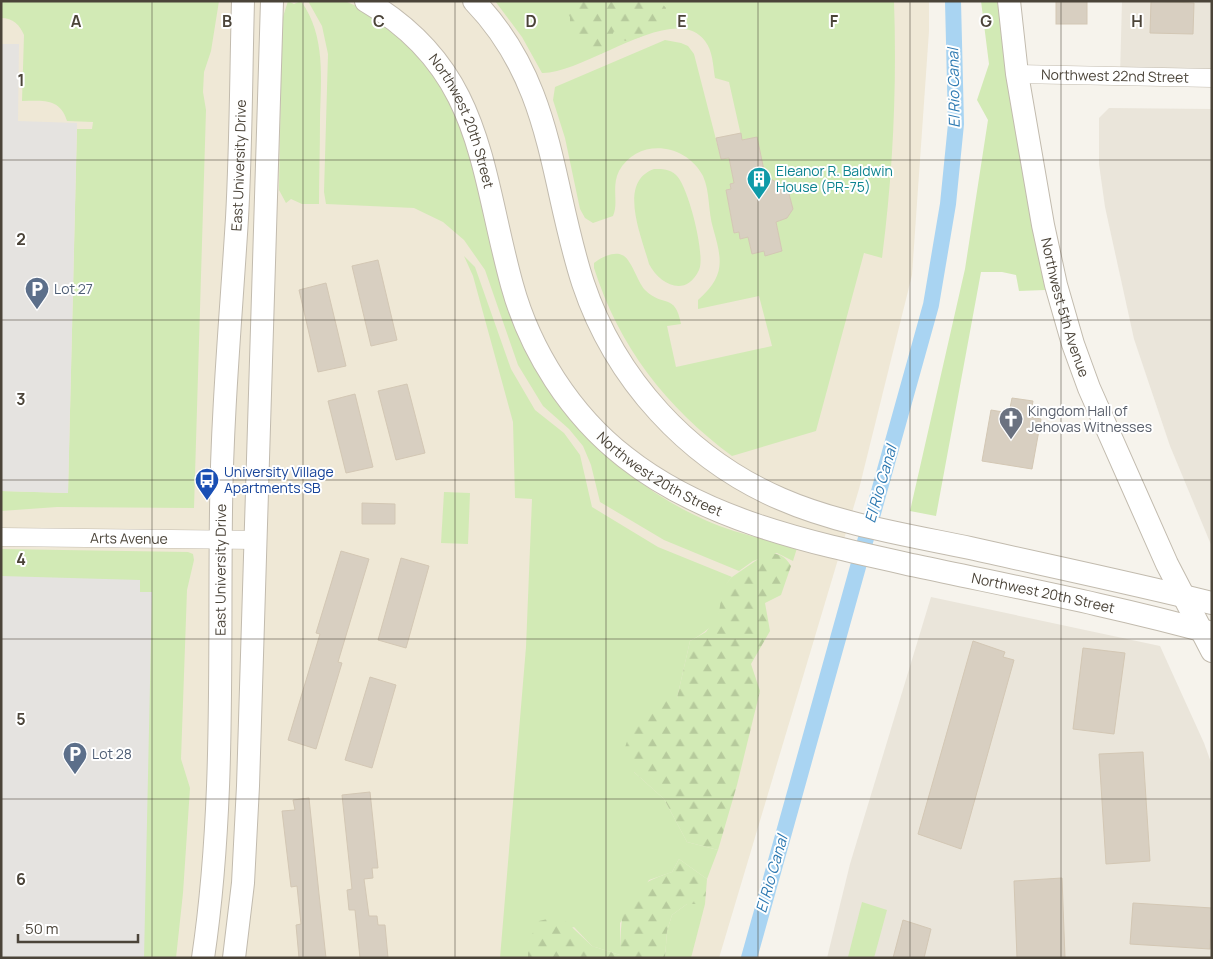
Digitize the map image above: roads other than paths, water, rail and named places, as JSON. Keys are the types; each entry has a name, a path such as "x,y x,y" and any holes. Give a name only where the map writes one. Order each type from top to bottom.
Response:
{"street":[{"name":"East University Drive","path":"203,958 213,878 216,822 222,619 221,539 226,366 237,208 243,1"},
{"name":"East University Drive","path":"234,958 243,883 256,540 272,1"},
{"name":"Northwest 20th Street","path":"366,1 402,26 424,47 443,70 460,98 476,136 512,286 523,316 548,369 577,408 602,436 626,458 674,491 728,516 887,559 1206,631"},
{"name":"Northwest 20th Street","path":"474,1 512,50 534,94 548,136 583,281 605,335 641,391 684,437 730,472 783,500 894,531 1212,603"},
{"name":"Northwest 5th Avenue","path":"1009,1 1017,74 1045,235 1056,285 1073,344 1089,388 1183,596 1206,631 1212,650"},
{"name":"Northwest 22nd Street","path":"1017,74 1212,78"},
{"name":"Arts Avenue","path":"1,538 256,540"},
{"path":"934,570 940,542"}],"waterway":[{"name":"El Rio Canal","path":"749,958 931,305 948,204 956,124 953,1"}],"place":[{"name":"Eleanor R. Baldwin House (PR-75)","path":"759,200"},
{"name":"Lot 27","path":"37,310"},
{"name":"Kingdom Hall of Jehovas Witnesses","path":"1011,440"},
{"name":"University Village Apartments SB","path":"207,501"},
{"name":"Lot 28","path":"75,775"}]}
